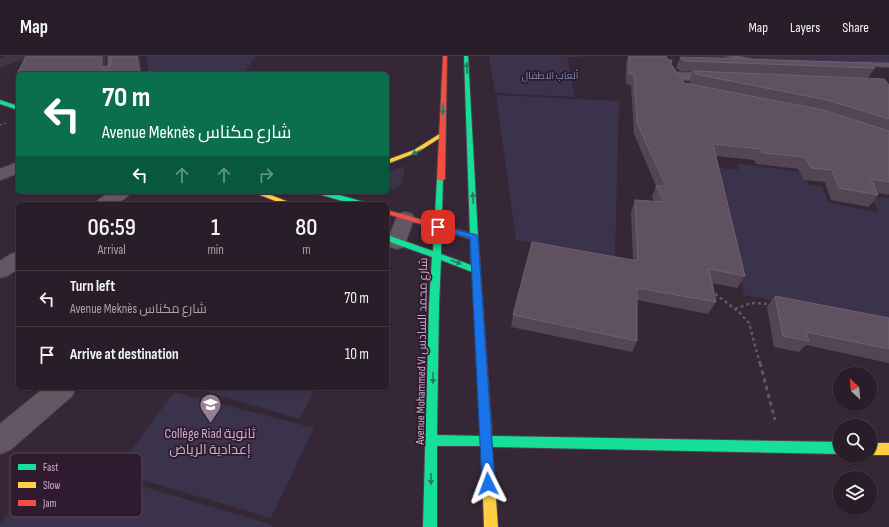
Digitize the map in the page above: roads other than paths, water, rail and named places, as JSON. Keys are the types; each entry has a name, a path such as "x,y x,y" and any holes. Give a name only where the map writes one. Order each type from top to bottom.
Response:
{"main road":[{"name":"Avenue Mohammed VI شارع محمد السادس","path":"430,527 436,255 443,134 445,56"},
{"path":"466,56 474,237 491,527"},
{"path":"0,102 16,107"},
{"path":"389,161 423,149 443,134"},
{"path":"262,194 284,202"},
{"path":"328,194 354,202"},
{"path":"389,213 474,237"},
{"path":"392,240 476,270"},
{"path":"432,440 833,448"},
{"path":"877,449 889,449"}],"street":[{"path":"692,91 685,90 675,75 730,78"},
{"path":"0,175 16,169"},
{"path":"107,202 119,194"},
{"path":"392,240 405,218"},
{"path":"0,271 16,260"},
{"path":"0,441 61,390"}],"lane":[{"path":"111,56 111,72"},
{"path":"728,56 742,60 760,61"},
{"path":"848,64 889,65"}],"place":[{"name":"Collège Riad ثانوية إعدادية الرياض","path":"210,424"}],"park label":[{"name":"ألعاب الاطفال","path":"550,76"}]}
